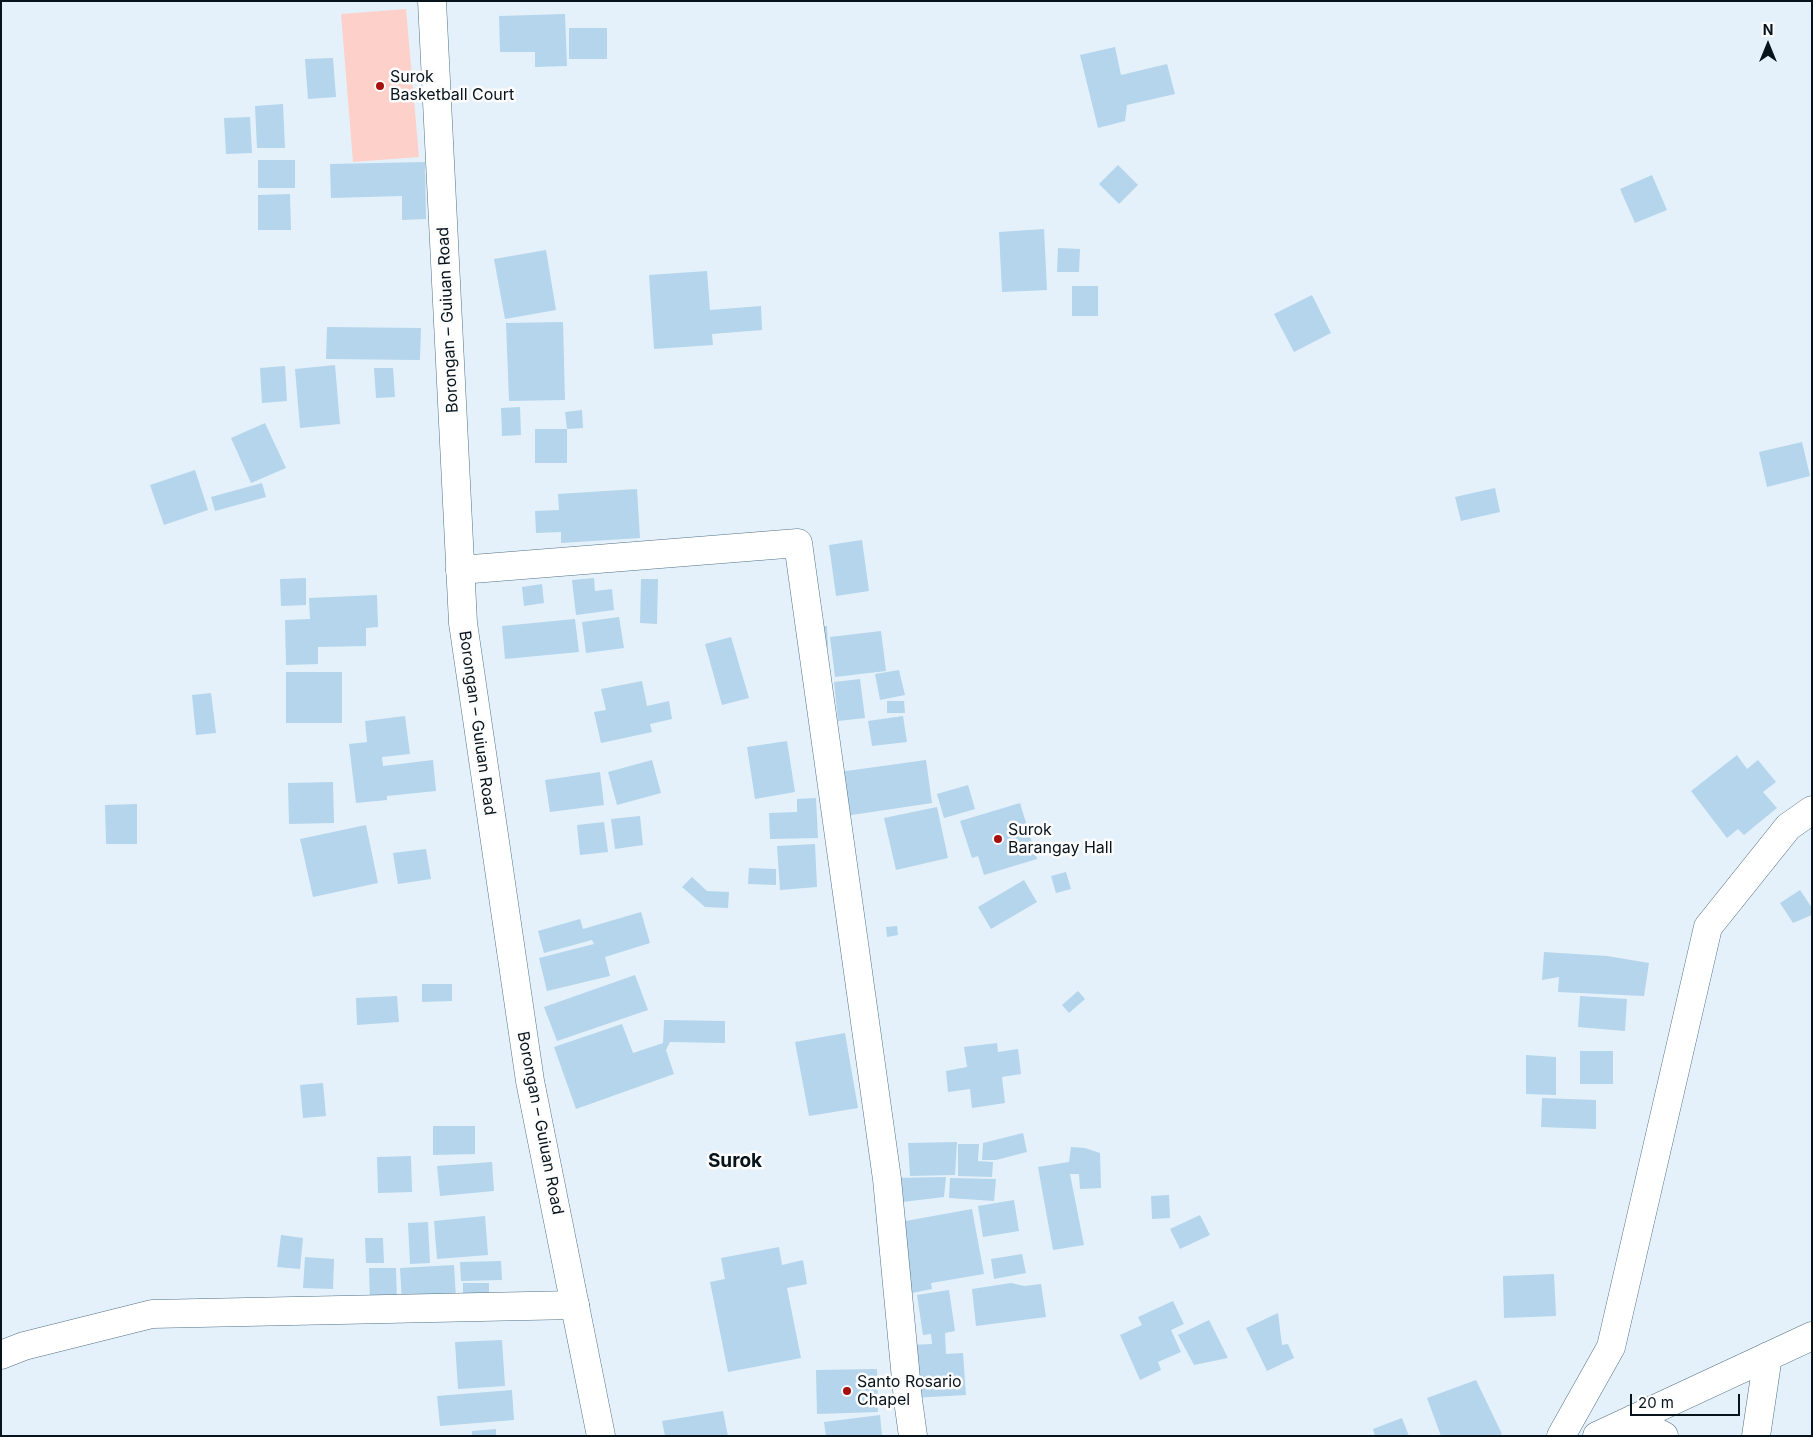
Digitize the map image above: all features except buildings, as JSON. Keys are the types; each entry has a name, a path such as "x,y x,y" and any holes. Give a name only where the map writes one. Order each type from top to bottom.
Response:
{"street":[{"name":"Borongan – Guiuan Road","path":"432,1 462,623 530,1081 601,1436"},
{"path":"460,570 798,543 886,1170 913,1436"},
{"path":"1561,1436 1611,1347 1708,927 1788,827 1812,810"},
{"path":"1,1355 24,1346 152,1314 575,1305"},
{"path":"1597,1436 1812,1336"},
{"path":"1756,1436 1768,1356"},
{"path":"1633,1419 1664,1436"}],"shaded area":[{"name":"Surok Basketball Court","path":"406,9 419,157 353,162 341,14"}],"place":[{"name":"Surok Basketball Court","path":"380,86"},
{"name":"Surok Barangay Hall","path":"998,839"},
{"name":"Santo Rosario Chapel","path":"847,1391"}],"district":[{"name":"Surok","path":"735,1161"}]}
